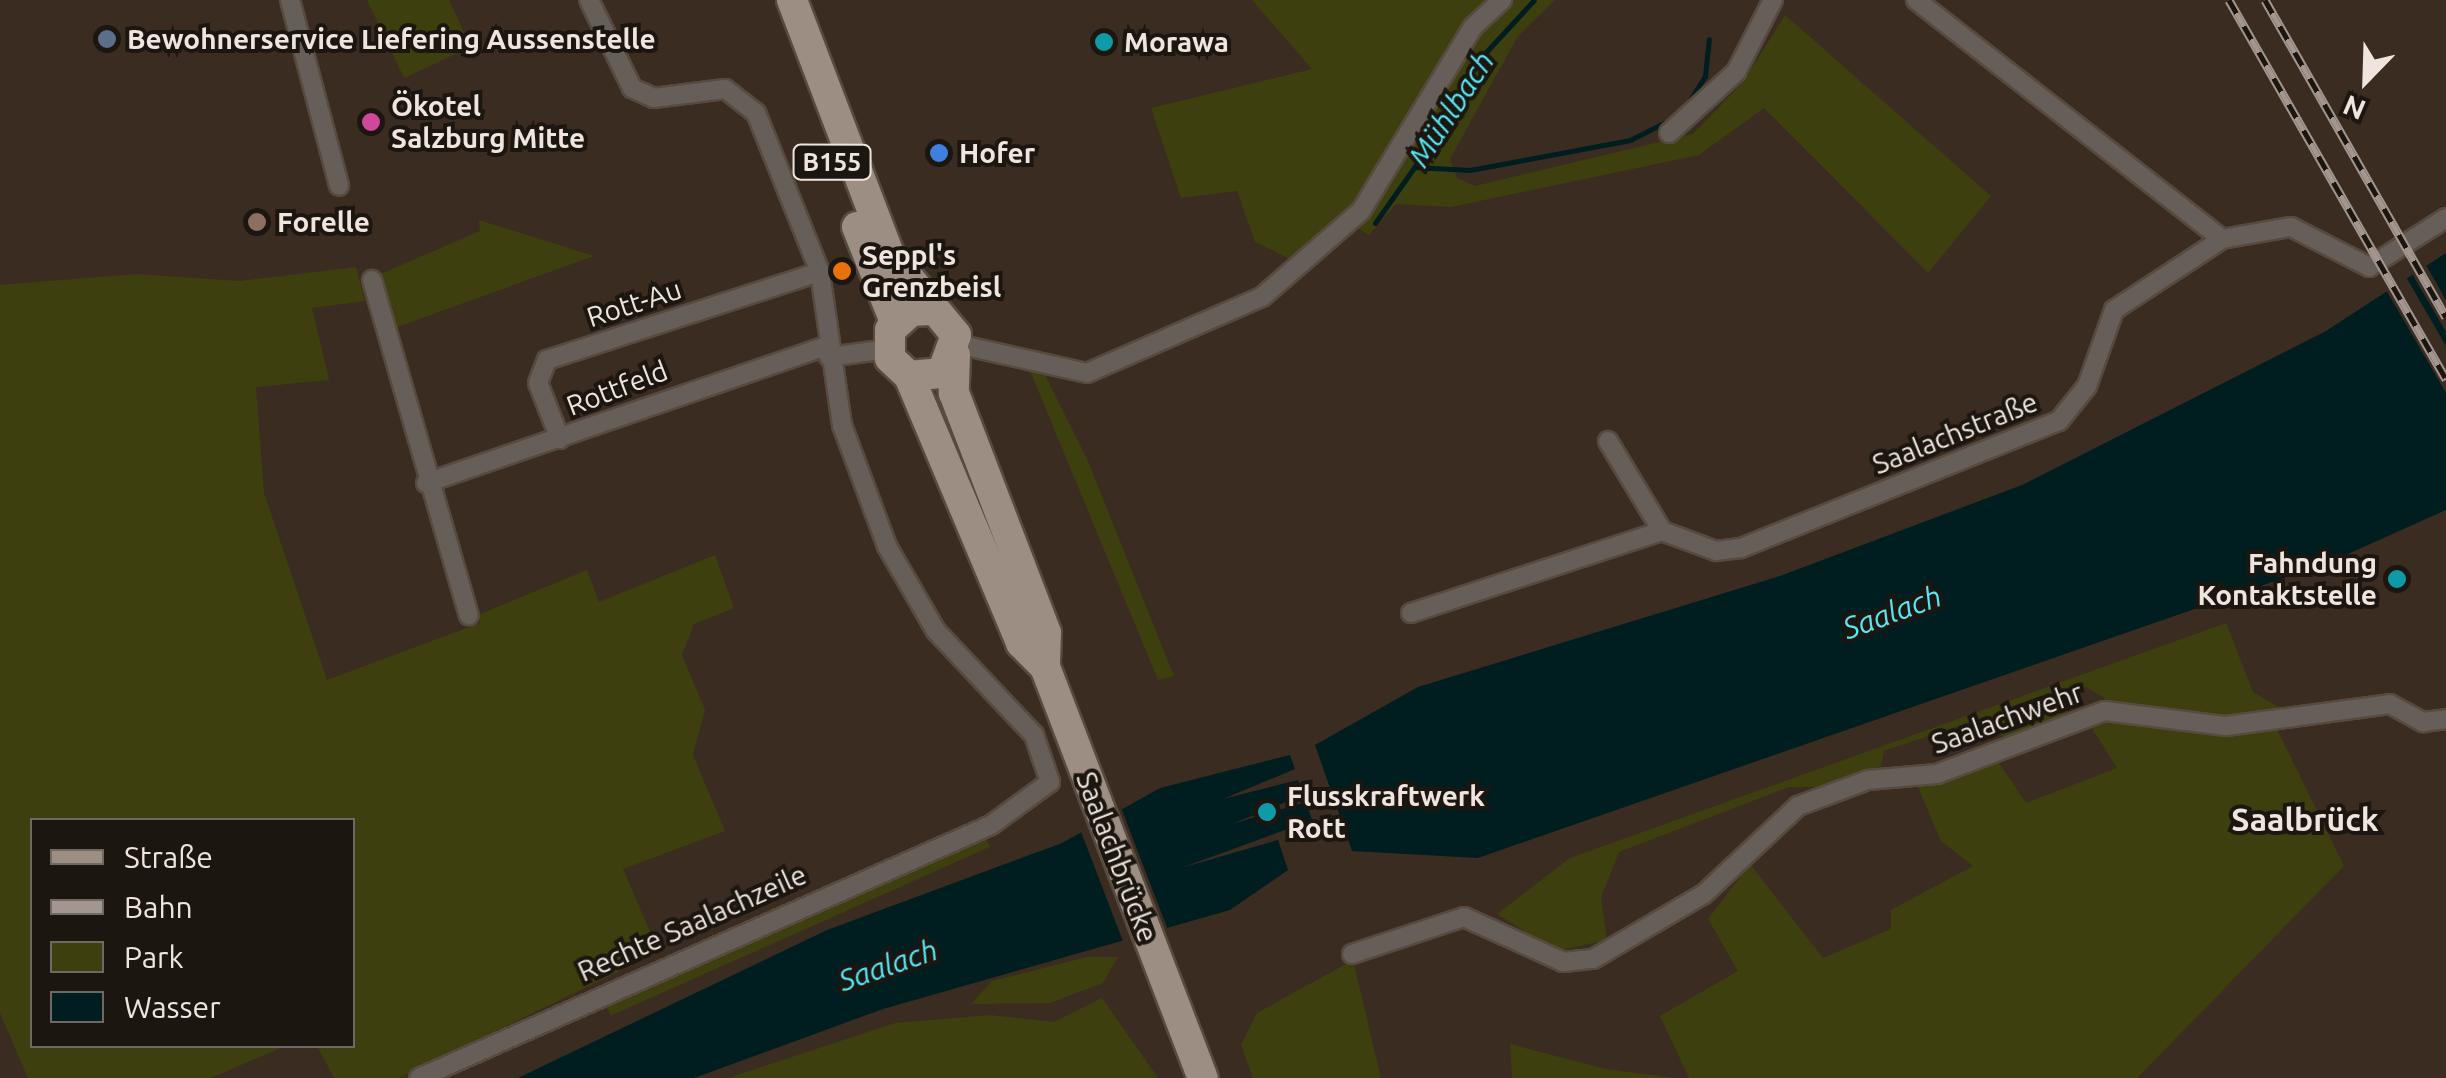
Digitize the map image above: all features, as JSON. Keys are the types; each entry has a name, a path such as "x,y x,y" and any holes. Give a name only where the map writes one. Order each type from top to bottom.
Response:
{"main road":[{"name":"B155","path":"770,0 891,336"},
{"name":"B155","path":"792,0 889,254 930,310"},
{"path":"930,310 947,320 956,350 954,393 1046,633 1044,667 1020,642 891,336 930,310"},
{"path":"909,376 942,373 956,350"},
{"name":"Saalachbrücke","path":"1044,667 1203,1078"}],"street":[{"path":"290,0 339,186"},
{"name":"Rechte Saalachzeile","path":"419,1078 990,825 1043,794 1048,770 1013,706 911,598 842,425 828,351 820,272 787,191 741,98 708,86 674,98 632,88 588,0"},
{"path":"956,350 1087,373 1262,297 1361,211 1473,27 1502,0"},
{"path":"1668,133 1736,72 1772,0"},
{"path":"1916,0 2222,239 2290,227 2369,267 2446,218"},
{"name":"Saalachstraße","path":"1662,531 1716,551 1741,548 2059,421 2087,386 2114,310 2222,239"},
{"name":"Rott-Au","path":"560,439 538,383 547,360 820,272"},
{"path":"372,280 426,483 469,614"},
{"name":"Rottfeld","path":"426,483 828,351 891,336"},
{"path":"1411,613 1662,531 1608,441"},
{"name":"Saalachwehr","path":"1352,954 1464,917 1563,962 1593,959 1704,894 1798,806 1868,780 1937,774 2105,711 2226,726 2390,704 2423,722 2446,719"}],"green space":[{"path":"367,0 449,0 471,47 404,78"},
{"path":"1252,0 1555,0 1518,36 1450,159 1457,178 1475,186 1693,134 1743,82 1785,15 1991,196 1928,273 1764,108 1699,155 1451,207 1396,204 1369,235 1352,225 1308,268 1255,242 1237,191 1181,198 1151,108 1312,69"},
{"path":"479,220 594,256 389,330 376,276 480,231"},
{"path":"356,267 365,301 312,308 329,380 256,387 264,493 327,680 480,623 478,615 587,570 599,602 715,555 734,608 694,624 682,655 705,710 693,755 725,831 623,869 659,952 399,1078 334,1078 318,1048 355,1048 355,818 30,818 30,1048 280,1048 211,1078 28,1078 0,1013 0,285 136,274 240,281"},
{"path":"1028,366 1043,371 1088,461 1174,676 1158,680"},
{"path":"2226,623 2253,692 2300,720 2274,723 2344,866 2137,1078 1689,1078 1660,1016 1738,971 1708,919 1750,864 1823,958 1891,929 1891,910 1973,866 1941,841 1917,785 1999,763 2026,803 2117,768 2088,722 2105,698 2086,687 2062,699 2070,716 2008,741 1982,718 1884,751 1877,787 1789,787 1619,852 1601,898 1607,940 1556,951 1497,914 1570,858"},
{"path":"985,836 990,847 611,1016 606,1005"},
{"path":"1087,957 1118,957 1103,983 1050,1003 971,1004 992,981"},
{"path":"1353,960 1381,1078 1253,1078 1241,1045 1257,1013"},
{"path":"1102,998 1158,1078 728,1078 895,1023 990,1015 1054,1022"},
{"path":"1510,1044 1606,1069 1674,1078 1512,1078"}],"water":[{"name":"Saalach","path":"2446,253 2446,510 2330,562 1478,858 1352,851 1315,745 1418,687 1780,576 2022,485 2326,331"},
{"name":"Saalach","path":"1290,755 1295,769 1223,799 1298,780 1303,795 1232,824 1306,802 1312,820 1181,868 1278,840 1288,870 1230,910 883,1009 694,1078 518,1078 827,930 1062,843 1160,788"}],"pier":[{"path":"2422,258 2446,300 2446,332 2408,267"},
{"path":"2402,270 2446,346 2446,393 2382,283"},
{"path":"1120,805 1167,928 1124,945 1077,821"}],"waterway":[{"name":"Mühlbach","path":"1375,223 1451,115 1474,65 1534,0"},
{"path":"1685,108 1705,76 1709,39"},
{"name":"Mühlbach","path":"1414,167 1470,170 1630,140 1666,122"}],"railway":[{"path":"2229,0 2446,379"},
{"path":"2265,0 2446,317"}],"place":[{"name":"Bewohnerservice Liefering Aussenstelle","path":"107,39"},
{"name":"Morawa","path":"1104,42"},
{"name":"Ökotel Salzburg Mitte","path":"371,122"},
{"name":"Hofer","path":"939,153"},
{"name":"Forelle","path":"257,222"},
{"name":"Seppl's Grenzbeisl","path":"842,271"},
{"name":"Fahndung Kontaktstelle","path":"2397,579"},
{"name":"Flusskraftwerk Rott","path":"1267,812"}],"district":[{"name":"Saalbrück","path":"2305,819"}]}
